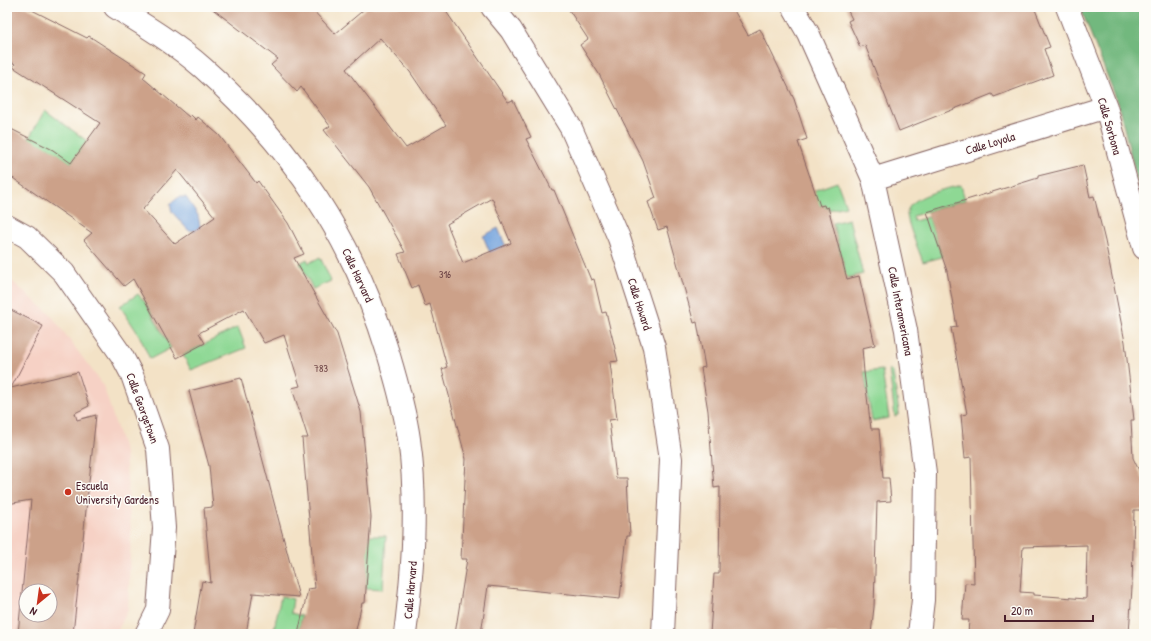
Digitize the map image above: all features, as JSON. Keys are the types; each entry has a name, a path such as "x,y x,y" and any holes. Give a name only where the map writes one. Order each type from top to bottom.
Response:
{"street":[{"name":"Calle Harvard","path":"116,7 150,28 202,67 249,112 293,162 320,202 356,267 377,315 394,374 409,438 413,508 412,570 405,634"},
{"name":"Calle Howard","path":"492,7 510,30 571,128 619,238 654,347 671,459 662,634"},
{"name":"Calle Interamericana","path":"793,7 808,33 873,179 906,330 924,473 923,600 919,634"},
{"name":"Calle Sorbona","path":"1068,7 1106,107 1144,248"},
{"name":"Calle Loyola","path":"873,179 1106,107"},
{"name":"Calle Georgetown","path":"7,226 28,237 64,273 118,350 132,375 158,449 163,535 158,610 146,634"}],"shaded area":[{"name":"Escuela University Gardens","path":"7,277 51,315 103,385 125,453 131,531 128,610 116,634 7,634"}],"green space":[{"path":"1080,7 1144,7 1144,210 1118,103"},
{"path":"45,110 87,141 71,163 47,147 29,169 29,138"},
{"path":"837,182 846,206 829,210 829,207 825,208 824,205 798,212 798,216 771,224 783,270 803,265 807,281 845,271 833,223 849,219 863,274 773,296 770,294 747,215"},
{"path":"961,185 965,200 913,216 914,221 929,217 942,257 923,262 908,220 908,208 920,198 928,194"},
{"path":"320,257 331,281 313,289 300,263 307,259 309,263"},
{"path":"138,294 145,302 171,348 150,359 139,335 120,306"},
{"path":"238,327 246,348 191,370 183,355"},
{"path":"889,369 893,372 899,412 895,417"},
{"path":"882,370 889,418 872,421 864,372"},
{"path":"369,536 386,536 383,589 366,588"},
{"path":"281,596 293,599 291,613 302,616 298,634 273,633"}],"water":[{"path":"179,197 186,197 198,215 200,226 196,231 188,230 172,212 170,204"},
{"path":"498,228 513,263 497,270 483,236"}],"building":[{"path":"7,7 26,7 87,38 89,36 146,73 143,78 189,117 191,115 196,120 198,117 219,135 256,183 258,181 288,223 304,254 294,258 337,334 361,412 371,517 365,603 362,603 355,634 298,634 308,589 315,588 302,438 308,438 292,388 300,386 284,335 264,343 244,309 199,333 205,343 177,358 133,279 124,286 84,240 92,233 7,174 7,127 53,150 71,163 100,123 13,67 15,64 7,60","holes":["177,170 215,217 175,244 143,209"]},
{"path":"210,7 310,7 335,34 367,7 443,7 508,102 513,100 531,137 526,139 552,190 554,190 591,280 594,279 602,313 606,312 618,361 610,362 617,419 609,420 616,478 627,478 630,536 627,536 620,599 488,586 481,634 455,634 467,559 461,559 466,459 442,369 447,367 430,304 425,306 418,285 412,288 398,254 405,252 369,187 324,130 330,126 301,87 297,92 271,65 278,59","holes":["380,38 410,72 446,125 406,148 346,69","492,198 511,243 463,263 447,224"]},
{"path":"567,7 732,7 748,35 760,29 794,99 807,139 798,142 820,206 824,205 825,208 828,207 847,279 859,276 875,345 862,348 864,372 871,429 879,429 883,478 889,478 891,501 877,502 874,607 871,634 710,634 714,574 719,574 720,487 714,488 708,411 701,368 705,367 697,322 694,323 667,227 658,230 648,202 656,198 643,161 599,74 580,45 588,39"},
{"path":"846,7 1034,7 1050,47 1044,49 1053,75 994,97 992,94 899,131 865,45 860,47 848,21 852,19"},
{"path":"1083,165 1090,197 1094,196 1105,241 1125,342 1134,420 1131,420 1133,458 1144,481 1144,510 1134,510 1129,634 968,634 969,620 962,620 965,583 974,584 971,457 965,458 961,415 967,414 951,328 957,327 947,271 927,212 1038,178 1038,176","holes":["1087,545 1086,599 1034,595 1034,593 1020,592 1023,547"]},
{"path":"7,308 43,326 11,388 78,372 89,406 75,413 77,420 96,415 73,634 18,634 19,623 58,623 58,583 23,583 31,500 7,504"},
{"path":"241,378 299,597 253,593 246,634 193,634 202,581 211,583 204,508 213,507 209,466 189,391"}],"place":[{"name":"Escuela University Gardens","path":"68,492"}]}
